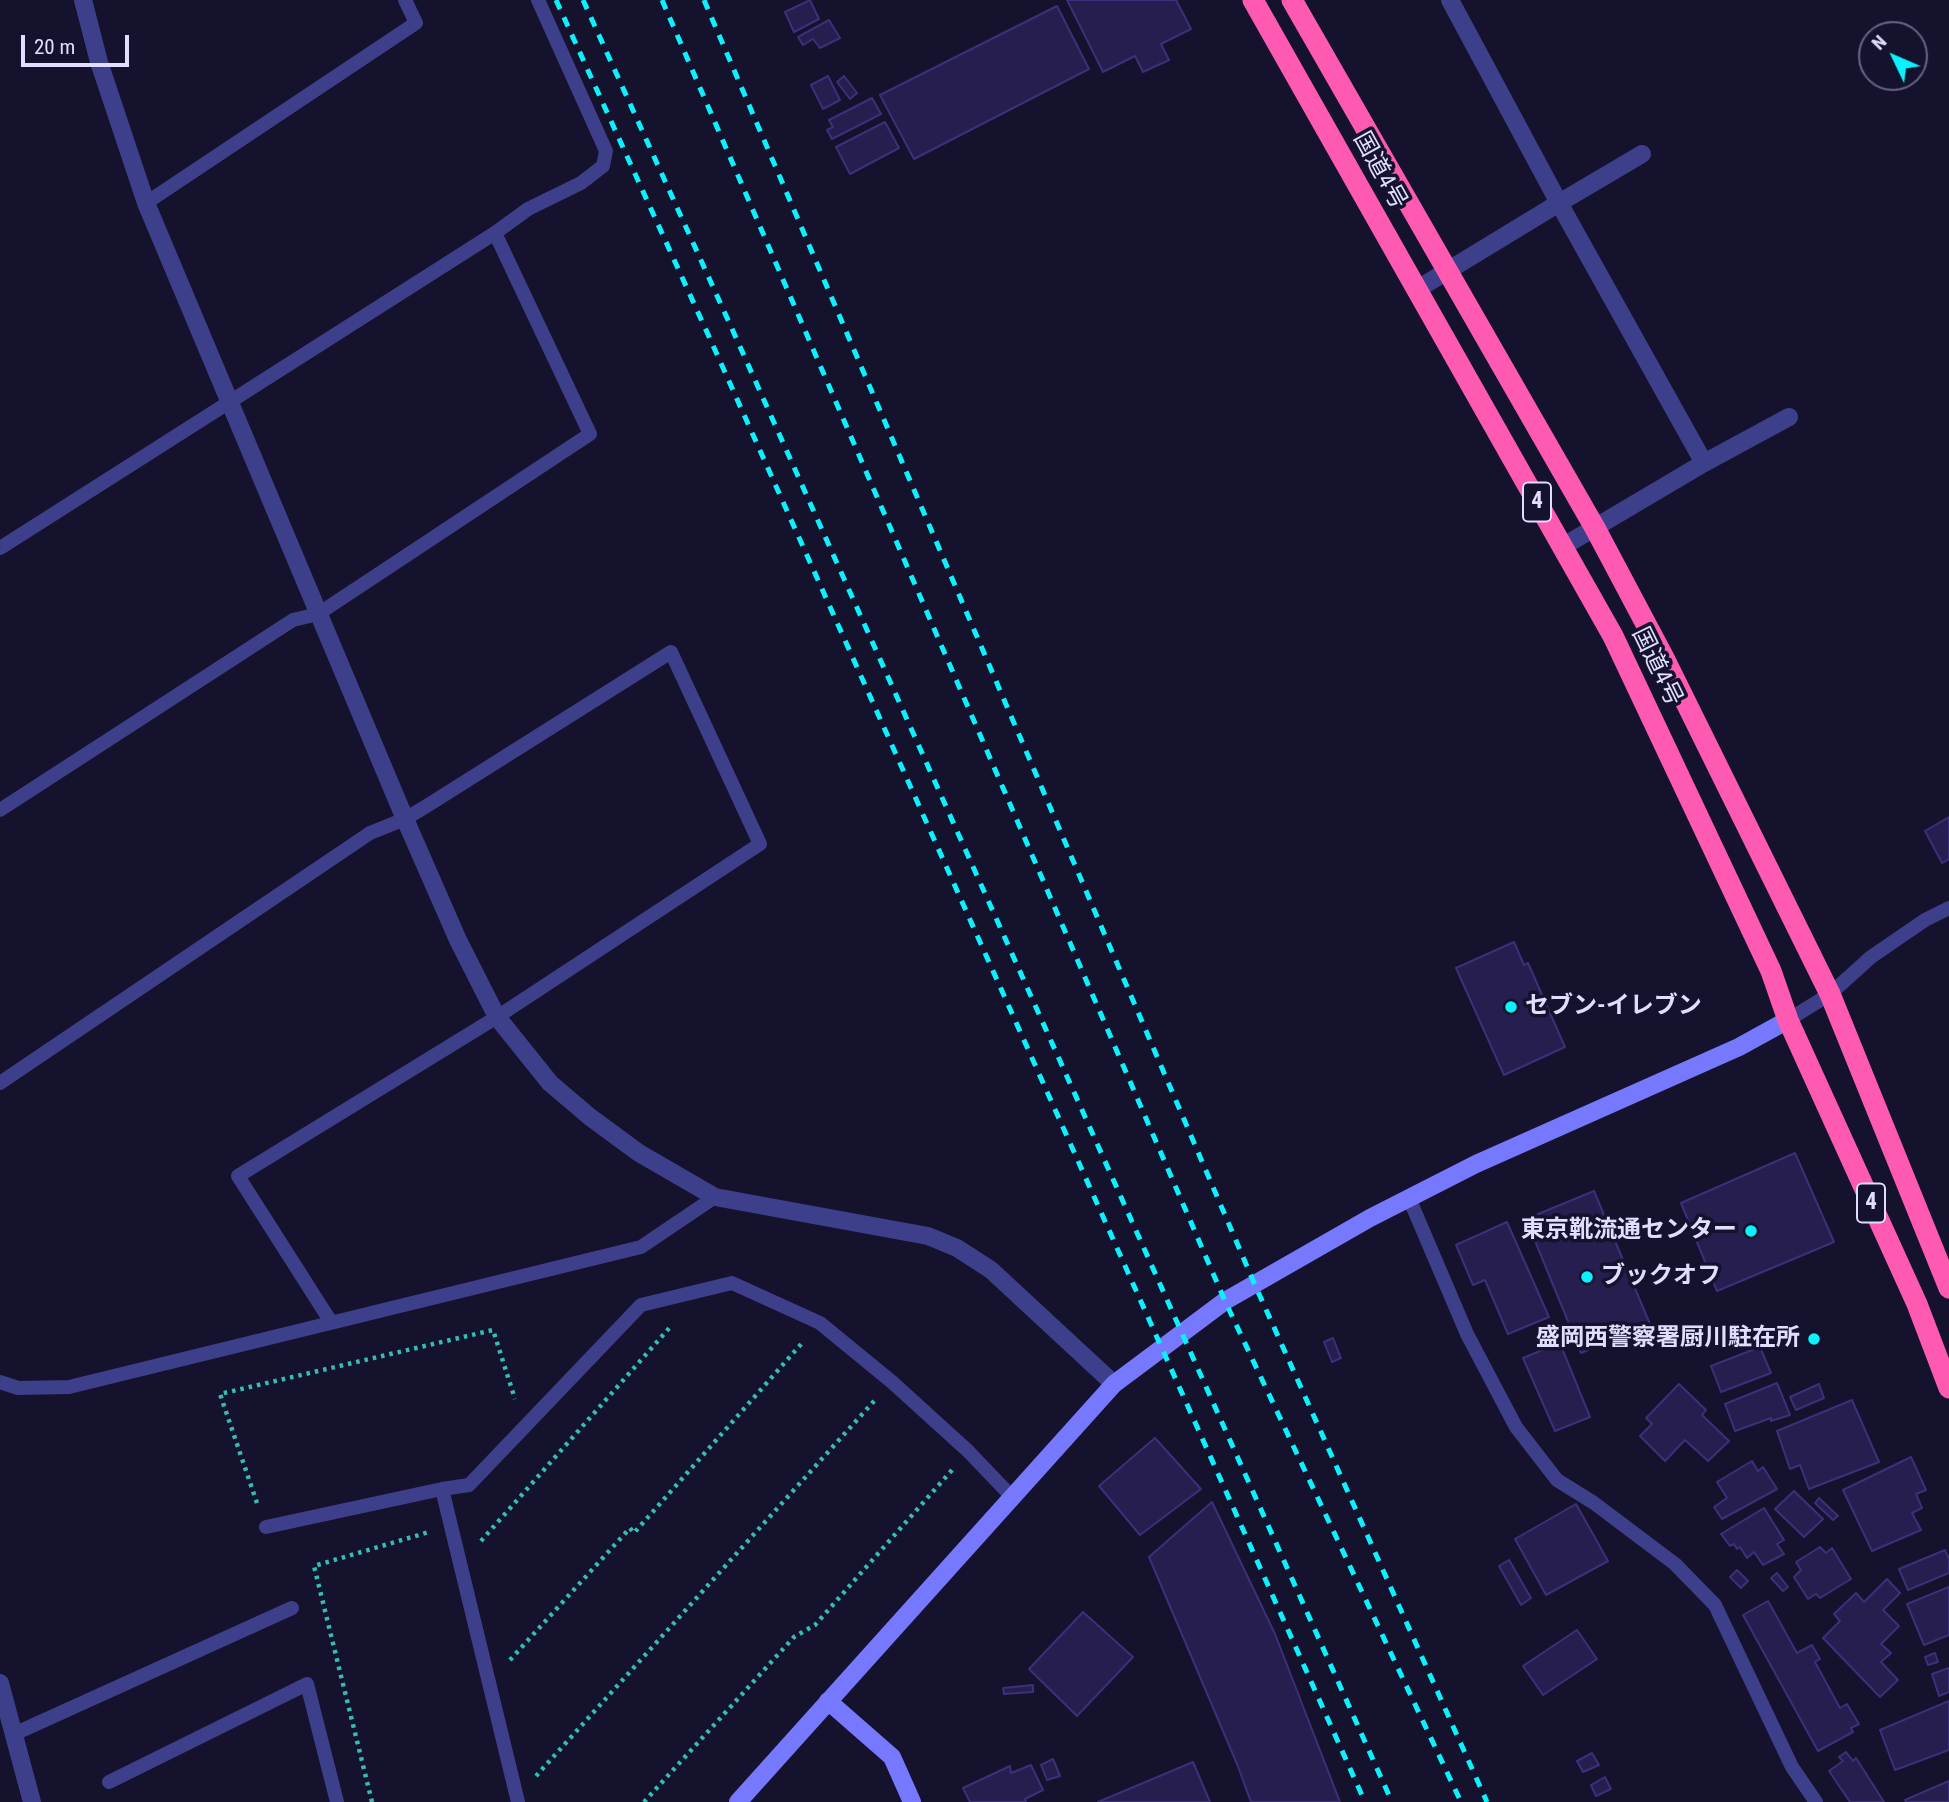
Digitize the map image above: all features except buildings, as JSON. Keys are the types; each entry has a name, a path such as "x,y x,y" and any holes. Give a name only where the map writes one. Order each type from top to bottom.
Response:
{"highway":[{"name":"国道4号","path":"1253,0 1619,648 1766,961 1788,1020 1917,1304 1949,1388"},
{"name":"国道4号","path":"1292,0 1595,528 1664,658 1830,994 1949,1287"}],"street":[{"path":"83,0 99,62 146,203 405,819 458,940 497,1017 550,1083 639,1153 715,1197 928,1236 957,1248 991,1270 1114,1384"},
{"path":"1450,0 1704,463"},
{"path":"1416,290 1642,154"},
{"path":"1562,547 1704,463 1789,417"},
{"path":"738,1802 1114,1384 1225,1301 1409,1198 1476,1164 1739,1047 1788,1020"},
{"path":"0,1683 33,1802"},
{"path":"828,1701 892,1757 912,1802"}],"lane":[{"path":"146,203 416,23 405,0"},
{"path":"0,548 495,233 528,209 581,183 603,166 606,151 538,0"},
{"path":"0,810 293,620 318,614 590,434 495,233"},
{"path":"0,1083 370,833 405,819 671,652 760,844 497,1017 238,1177 331,1322"},
{"path":"1788,1020 1830,994 1871,957 1925,920 1949,908"},
{"path":"0,1382 18,1388 69,1387 640,1247 715,1197"},
{"path":"1409,1198 1467,1334 1516,1427 1557,1480 1594,1503 1675,1564 1715,1605 1793,1767 1816,1802"},
{"path":"266,1527 469,1485 641,1305 732,1283 820,1323 892,1382 968,1451 1012,1497"},
{"path":"442,1489 517,1800"},
{"path":"14,1734 292,1608"},
{"path":"109,1782 307,1684 337,1802"}],"path":[{"path":"459,1565 703,1290"},
{"path":"488,1683 631,1528 635,1532 820,1323"},
{"path":"266,1527 220,1394 493,1330 524,1428"},
{"path":"517,1800 892,1382"},
{"path":"644,1802 794,1637 815,1625 968,1451"},
{"path":"372,1802 314,1566 450,1526"}],"railway":[{"path":"556,0 1365,1802"},
{"path":"583,0 1392,1802"},
{"path":"662,0 1225,1301 1461,1802"},
{"path":"704,0 1255,1285 1487,1802"}],"place":[{"name":"セブン-イレブン","path":"1511,1007"},
{"name":"東京靴流通センター","path":"1751,1231"},
{"name":"ブックオフ","path":"1587,1277"},
{"name":"盛岡西警察署厨川駐在所","path":"1814,1339"}]}
